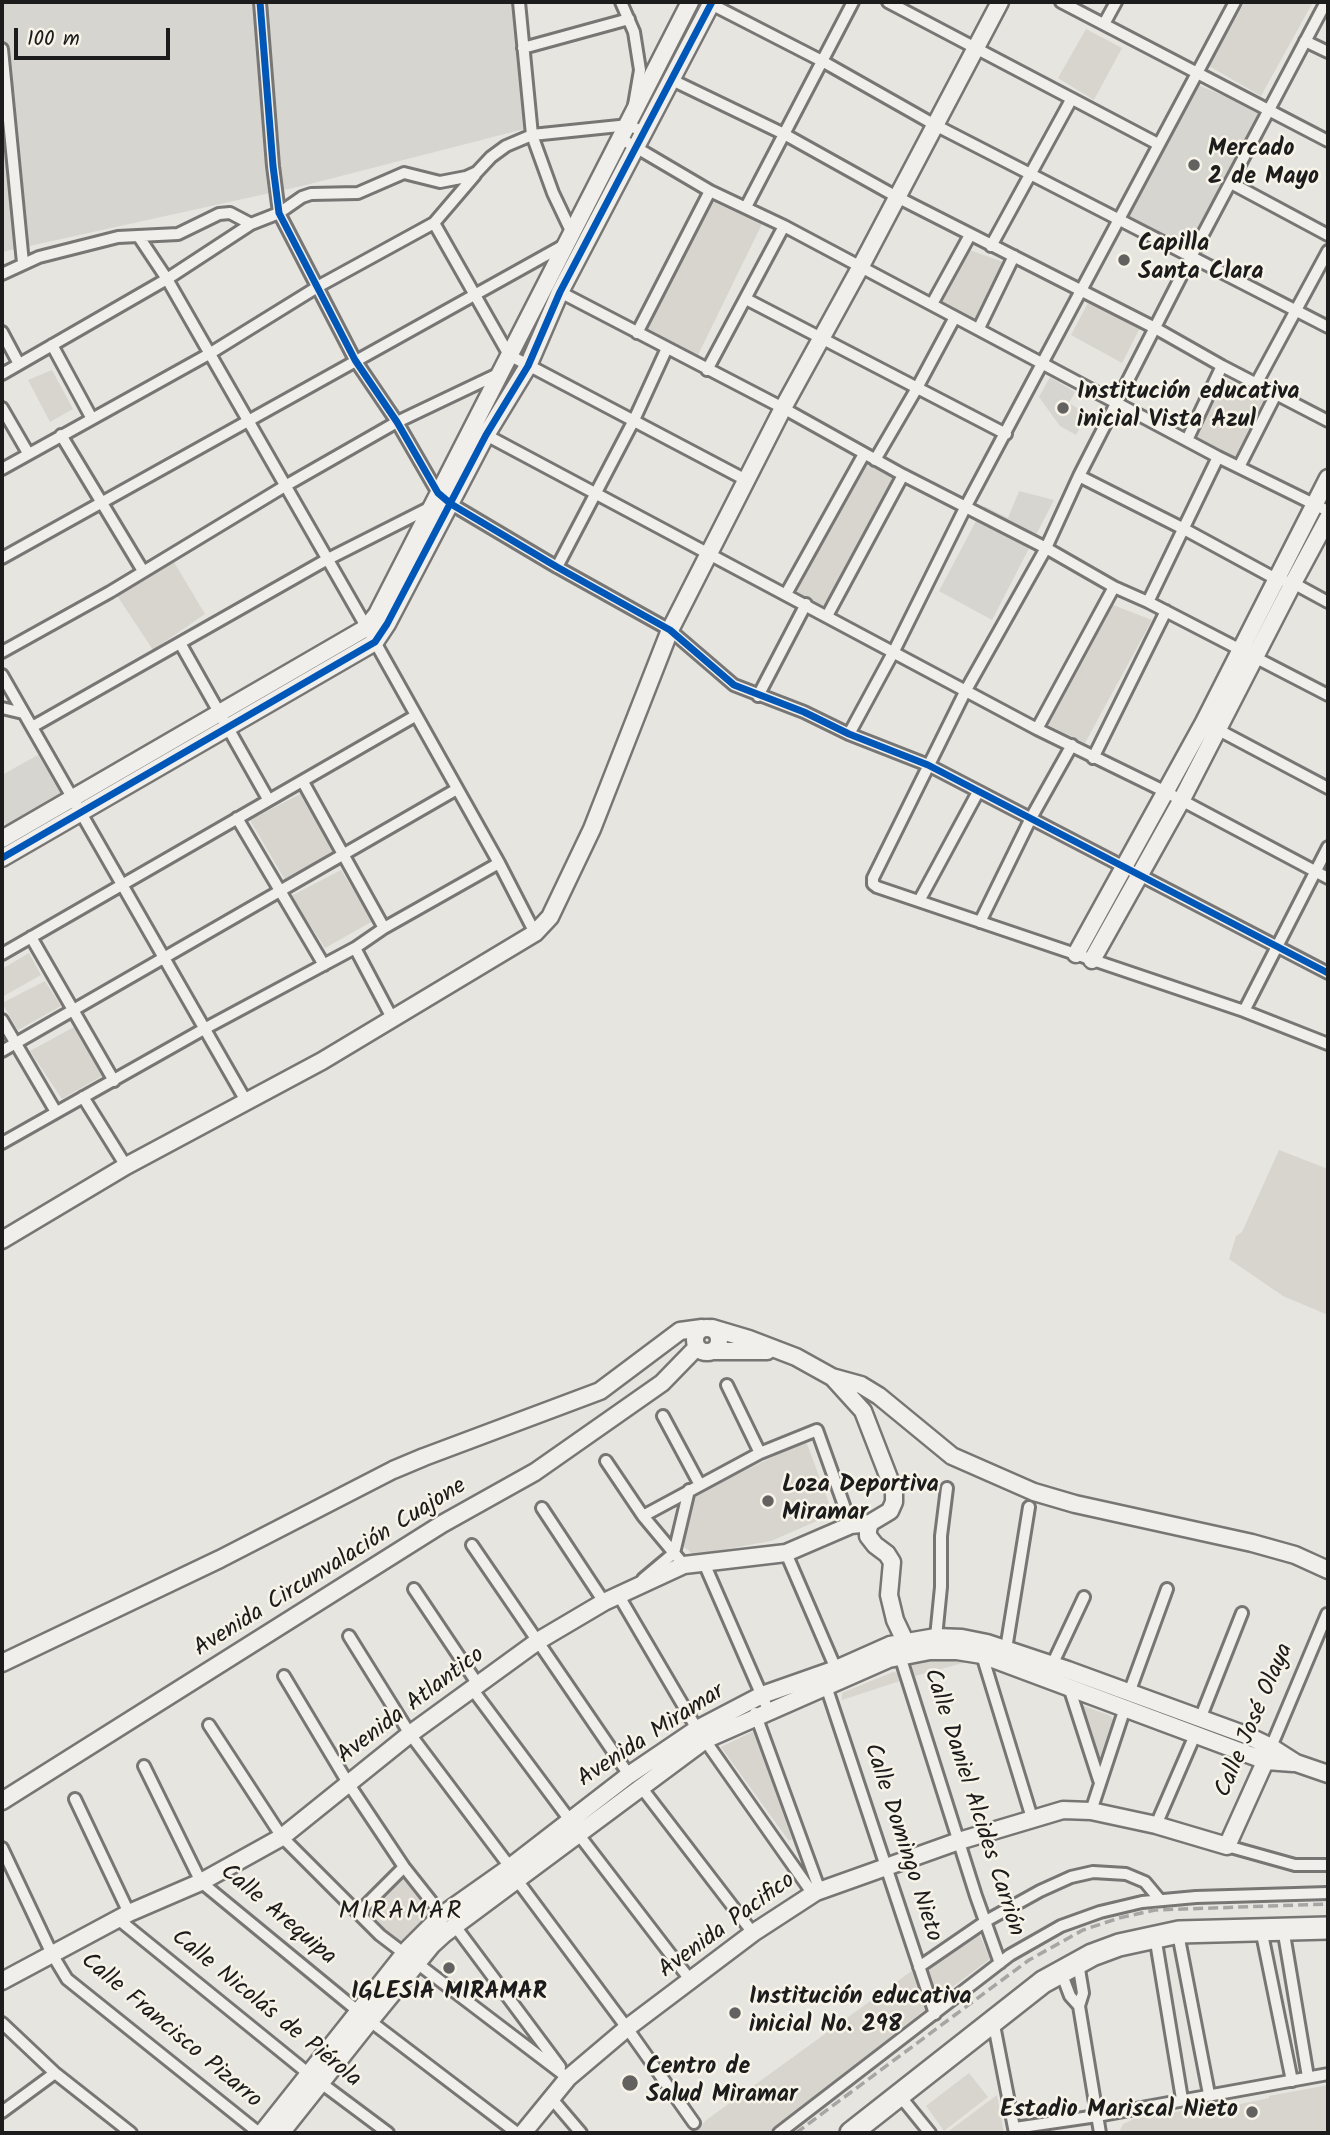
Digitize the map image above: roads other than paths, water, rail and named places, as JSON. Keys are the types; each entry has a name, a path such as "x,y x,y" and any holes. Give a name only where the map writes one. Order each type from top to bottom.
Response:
{"highway":[{"path":"869,2133 903,2100 995,2027 1030,2006 1071,1973 1123,1957 1156,1942 1180,1938 1283,1934 1328,1928"},
{"path":"1283,1934 1328,1942"},
{"path":"851,2133 903,2100"}],"main road":[{"path":"2,839 76,805 387,624 500,373 690,2"},
{"path":"442,505 528,366 560,292 710,2"},
{"path":"2,1240 126,1166 322,1061 535,933 550,917 592,829 670,630 783,408 1000,2"},
{"path":"1084,957 1140,875 1181,801 1240,650 1276,579 1322,508 1328,478"},
{"path":"1084,957 1125,867 1166,792 1256,657 1328,518"},
{"path":"2,858 76,805"},
{"path":"2,1663 220,1559 393,1470 600,1391 680,1331 705,1341 780,1351"},
{"path":"705,1341 749,1339 832,1377 861,1385 879,1396 952,1456 1034,1492 1075,1504 1252,1543 1295,1555 1328,1570"},
{"name":"Avenida Circunvalación Cuajone","path":"2,1801 432,1530 535,1472 662,1383 705,1341"},
{"path":"832,1377 863,1411 894,1491 894,1502 890,1511 870,1523"},
{"name":"Avenida Atlantico","path":"2,1981 123,1916 201,1882 282,1837 410,1734 538,1641 679,1559 705,1563 786,1553 851,1525 870,1523"},
{"name":"Calle Daniel Alcides Carrión","path":"870,1523 869,1536 892,1562 889,1595 903,1648"},
{"name":"Avenida Miramar","path":"701,1735 763,1715 903,1648 936,1637 975,1640 1052,1665 1195,1735 1269,1754 1328,1774"},
{"name":"Avenida Miramar","path":"411,1959 455,1926 569,1819 635,1781 756,1698 836,1669 874,1651 903,1648 982,1655 1069,1687 1200,1719 1269,1754"},
{"name":"Calle José Olaya","path":"1227,1846 1269,1754"},
{"name":"Avenida Miramar","path":"260,2133 315,2078 411,1959 442,1915 579,1835 635,1781"},
{"name":"Avenida Pacifico","path":"523,2133 568,2078 627,2028 752,1933 816,1892 959,1841 1063,1810 1091,1811 1156,1825 1227,1846"},
{"name":"Avenida Miramar","path":"281,2133 315,2078"}],"street":[{"path":"260,2 279,213 355,360 397,422 442,505 670,630 734,685 928,765 1328,973"},
{"path":"2,558 475,294 569,238 532,135 519,2"},
{"path":"621,2 634,32 640,70 627,126 636,149 710,191 932,303 1218,457 1322,508"},
{"path":"710,2 935,125 1328,327"},
{"path":"746,207 853,2"},
{"path":"888,2 1158,144"},
{"path":"1060,2 1328,141"},
{"path":"1104,24 1116,2"},
{"path":"1326,2 1191,257 1079,476 1046,548 966,690 873,878 873,884 1244,1011 1328,1044"},
{"path":"849,734 894,652 966,506 1044,363 1232,3"},
{"path":"523,48 629,19"},
{"path":"1305,41 1328,52"},
{"path":"2,48 23,263"},
{"path":"671,80 783,134 897,197 1155,328 1328,421"},
{"path":"991,246 1071,100"},
{"path":"2,469 91,417 209,354 319,286 434,223 491,157 506,146 532,135 627,126 645,132"},
{"path":"2,374 167,279 251,224 279,213 302,197 312,194 358,193 404,173 440,182 477,172"},
{"path":"1231,183 1328,235"},
{"path":"638,332 710,191"},
{"path":"2,274 23,263 118,237 178,234 219,214 230,213 251,224"},
{"path":"434,223 509,355 746,480"},
{"path":"707,370 784,226"},
{"path":"932,303 970,235"},
{"path":"139,237 167,279 248,419 499,863 535,933"},
{"path":"1256,384 1328,251"},
{"path":"979,328 1014,256"},
{"path":"560,292 1046,548 1114,587 1328,695"},
{"path":"746,299 1006,434"},
{"path":"876,460 918,388 954,317"},
{"path":"2,332 19,364"},
{"path":"52,345 91,417"},
{"path":"557,567 634,420 667,348"},
{"path":"1187,440 1222,366"},
{"path":"2,652 110,592 397,422 500,373"},
{"path":"1239,467 1276,394"},
{"path":"2,408 28,453"},
{"path":"61,435 143,571"},
{"path":"486,435 1037,729 1166,792 1328,878"},
{"path":"786,594 864,454"},
{"path":"1148,602 1218,457"},
{"path":"827,616 904,475"},
{"path":"1079,476 1276,579 1293,583 1328,602"},
{"path":"32,727 326,560 442,505"},
{"path":"1037,729 1114,587"},
{"path":"758,696 806,604"},
{"path":"1093,758 1166,611"},
{"path":"180,642 268,799"},
{"path":"2,675 246,1101"},
{"path":"2,708 23,713"},
{"path":"2,954 415,716"},
{"path":"1211,726 1328,788"},
{"path":"980,922 1031,818 1072,745"},
{"path":"303,782 384,928"},
{"path":"2,1051 457,789"},
{"path":"919,901 978,792"},
{"path":"237,818 324,965"},
{"path":"1244,1011 1328,847"},
{"path":"2,1143 204,1029 355,948 384,928 499,863"},
{"path":"31,937 114,1081"},
{"path":"355,948 392,1018"},
{"path":"2,1020 56,1112"},
{"path":"83,1097 126,1166"},
{"path":"727,1385 760,1453"},
{"path":"663,1416 694,1488 679,1559"},
{"path":"643,1516 760,1453 817,1430 851,1525"},
{"path":"606,1461 643,1516 679,1559"},
{"path":"936,1637 941,1587 941,1536 947,1488"},
{"path":"1006,1649 1029,1507"},
{"path":"542,1508 615,1597 701,1735 816,1892"},
{"path":"472,1545 635,1781 752,1933"},
{"path":"786,1553 836,1669"},
{"path":"705,1563 763,1715 816,1892"},
{"path":"415,1589 476,1688 569,1819"},
{"path":"1091,1811 1099,1780 1167,1589"},
{"path":"1052,1665 1084,1597"},
{"path":"1200,1719 1242,1613"},
{"name":"Calle José Olaya","path":"1269,1754 1327,1614"},
{"path":"349,1636 410,1734 694,2123"},
{"name":"Calle Daniel Alcides Carrión","path":"903,1648 959,1841 1000,1964"},
{"path":"982,1655 1032,1818"},
{"path":"284,1676 348,1783 404,1867 442,1915"},
{"name":"Calle Domingo Nieto","path":"826,1686 935,2014"},
{"path":"1069,1687 1099,1780"},
{"path":"209,1725 282,1837 380,1935 568,2078"},
{"path":"1156,1825 1195,1735"},
{"name":"Calle Arequipa","path":"144,1766 201,1882 364,2017 517,2133"},
{"name":"Calle Nicolás de Piérola","path":"75,1799 123,1916 315,2078 388,2133"},
{"path":"579,1835 691,1981"},
{"name":"Avenida Pacifico","path":"1227,1846 1295,1865 1328,1865"},
{"name":"Calle Francisco Pizarro","path":"2,1848 52,1954 67,1979 260,2133"},
{"path":"359,1912 404,1867"},
{"path":"919,1967 986,1921 1071,1877 1093,1872 1126,1874 1145,1882 1160,1900"},
{"path":"779,2133 1000,1964 1035,1940 1079,1919 1121,1906 1160,1900 1328,1893"},
{"path":"455,1926 568,2078"},
{"path":"1283,1934 1308,2077"},
{"path":"1261,1935 1292,2081"},
{"path":"1180,1938 1209,2094"},
{"path":"1156,1942 1182,2099"},
{"path":"1071,1973 1070,1996 1079,2006 1100,2133"},
{"path":"2,2023 55,2073 131,2133"},
{"path":"995,2027 1015,2131 1328,2074"},
{"path":"2,2112 55,2073"},
{"path":"552,2099 581,2133"},
{"path":"903,2100 930,2133"}],"railway":[{"path":"796,2133 1029,1960 1083,1930 1155,1910 1328,1904"}],"place":[{"name":"Mercado 2 de Mayo","path":"1194,165"},
{"name":"Capilla Santa Clara","path":"1124,260"},
{"name":"Institución educativa inicial Vista Azul","path":"1063,408"},
{"name":"Loza Deportiva Miramar","path":"768,1501"},
{"name":"IGLESIA MIRAMAR","path":"449,1968"},
{"name":"Institución educativa inicial No. 298","path":"735,2013"},
{"name":"Centro de Salud Miramar","path":"630,2083"},
{"name":"Estadio Mariscal Nieto","path":"1252,2112"}],"district":[{"name":"MIRAMAR","path":"401,1914"}]}
